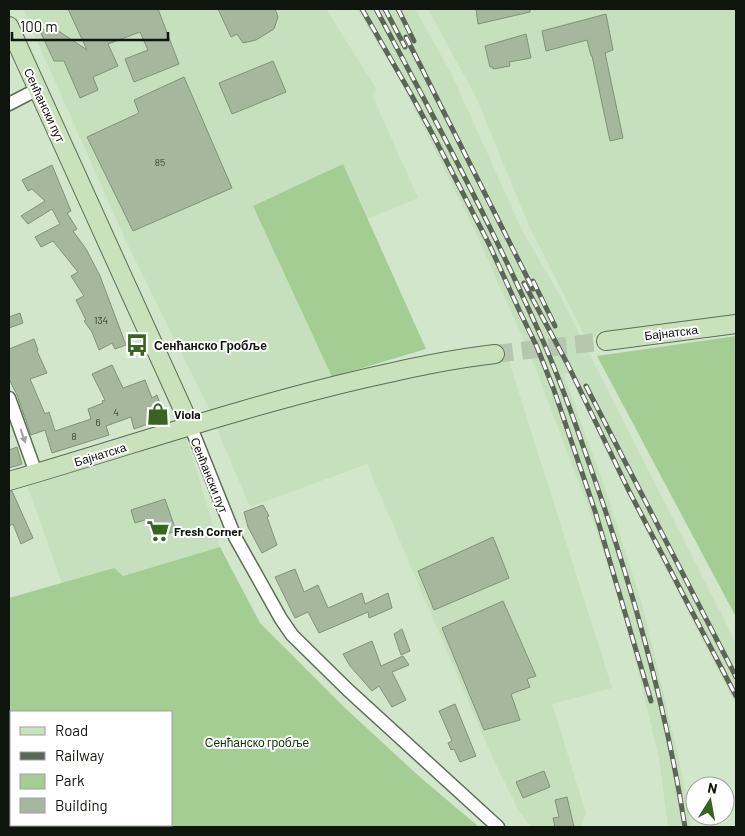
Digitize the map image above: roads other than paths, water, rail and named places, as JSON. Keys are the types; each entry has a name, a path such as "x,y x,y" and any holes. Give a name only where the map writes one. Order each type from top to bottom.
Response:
{"main road":[{"name":"Сенћански пут","path":"9,26 190,425"},
{"name":"Бајнатска","path":"606,341 736,324"},
{"name":"Бајнатска","path":"9,481 190,425 317,389 458,358 495,354"}],"street":[{"path":"9,104 38,89"},
{"path":"9,398 36,473"},
{"name":"Сенћански пут","path":"190,425 235,537 281,620 292,635 355,697 498,827"}],"tunnel":[{"path":"495,354 606,341"}],"railway":[{"path":"362,9 433,135 489,244 537,347 554,390 595,511 651,701"},
{"path":"376,9 481,209 539,332 563,390 612,531 649,656 669,741 685,827"},
{"path":"385,9 405,47"},
{"path":"398,9 414,41"},
{"path":"406,37 533,289"},
{"path":"533,281 555,326"},
{"path":"524,283 568,365 628,489 736,696"},
{"path":"586,386 736,677"}],"place":[{"name":"Сенћанско Гробље","path":"137,345"},
{"name":"Viola","path":"158,414"},
{"name":"Fresh Corner","path":"158,531"}],"park label":[{"name":"Сенћанско гробље","path":"257,742"}]}
